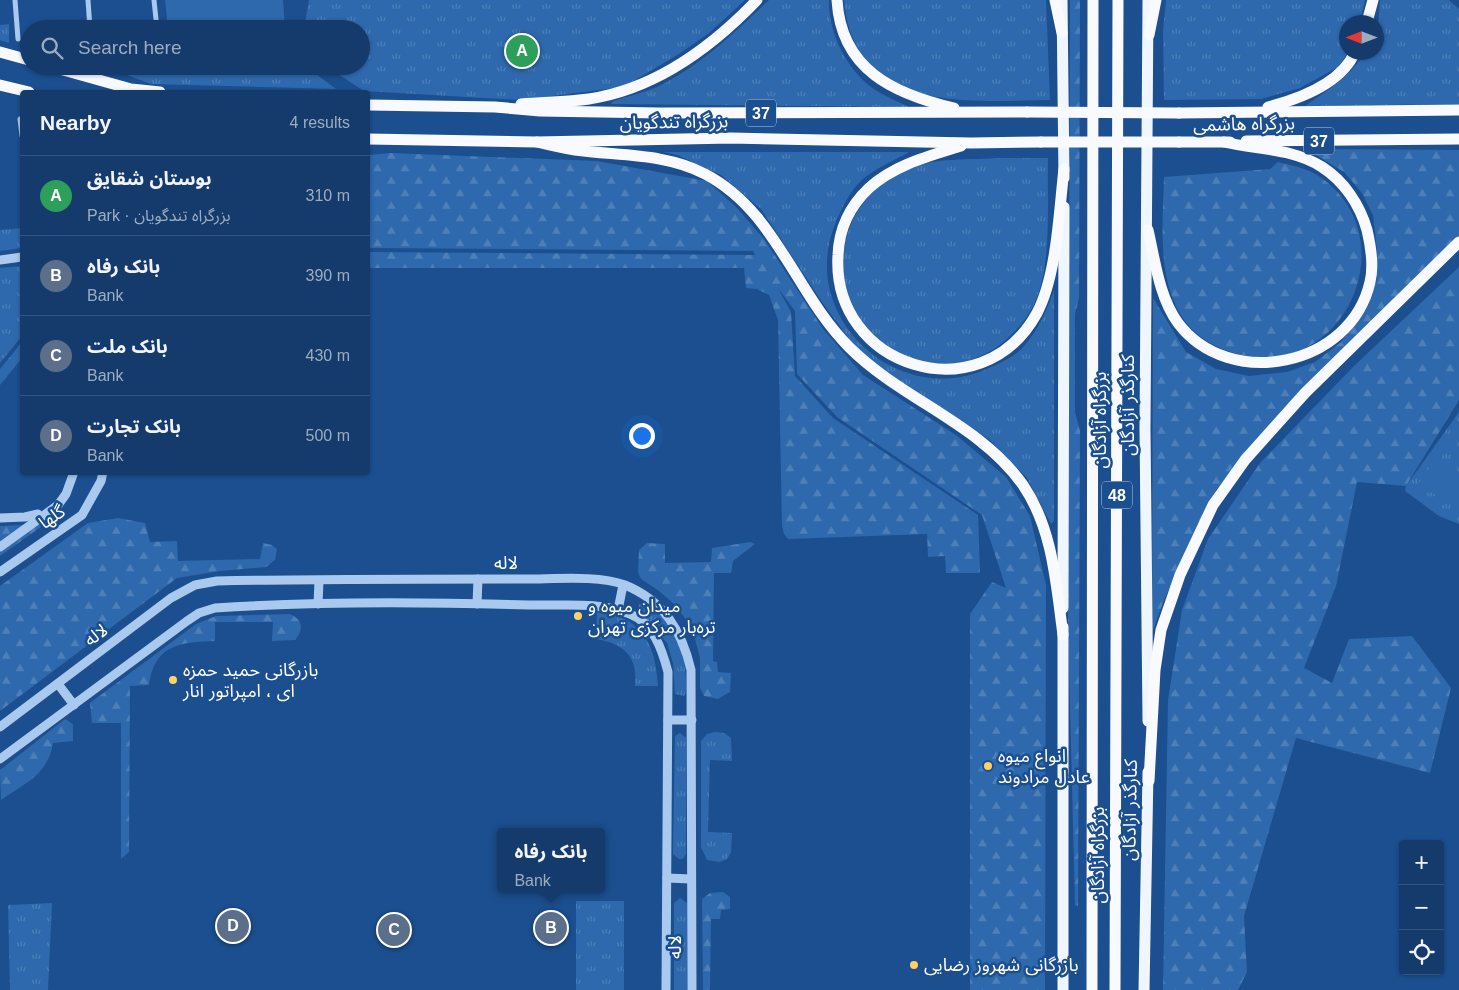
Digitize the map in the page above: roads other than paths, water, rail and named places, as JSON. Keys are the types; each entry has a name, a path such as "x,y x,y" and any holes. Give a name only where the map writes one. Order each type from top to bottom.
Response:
{"highway":[{"path":"494,107 590,99 623,90 668,71 692,56 712,42 757,0"},
{"path":"837,0 840,22 853,51 862,65 880,81 902,93 922,100 972,112"},
{"path":"1055,0 1062,33"},
{"name":"بزرگراه آزادگان","path":"1092,990 1093,0"},
{"name":"بزرگراه آزادگان","path":"1116,990 1118,0"},
{"path":"1149,35 1156,0"},
{"path":"1369,15 1373,0"},
{"path":"0,52 20,58"},
{"path":"1251,112 1310,93 1332,78 1351,60"},
{"path":"81,75 141,90"},
{"path":"0,84 21,90"},
{"name":"بزرگراه تندگویان","path":"370,105 659,113 1027,112"},
{"name":"بزرگراه هاشمی","path":"1027,112 1179,113 1459,110"},
{"name":"بزرگراه تندگویان","path":"371,140 537,142 731,138 971,143 1041,142"},
{"name":"بزرگراه هاشمی","path":"1041,142 1459,139"},
{"path":"537,142 574,150 640,156 691,167 725,186 742,200 767,229 820,311 849,348 887,379 982,441 1019,480 1033,502 1045,531 1052,559 1063,635"},
{"path":"1148,230 1160,282 1172,314 1189,335 1205,349 1221,357 1237,361 1261,363 1284,361 1318,348 1330,341 1349,322 1364,297 1372,272 1370,243 1366,227 1360,210 1350,194 1336,177 1302,156 1283,151 1250,148 1224,142"},
{"path":"971,143 919,160 888,174 869,188 853,207 841,230 836,274 844,300 853,320 872,340 904,362 949,371 971,366 1009,349 1024,333 1037,312 1049,280 1064,169"},
{"path":"1149,781 1155,670 1161,630 1177,582 1213,505 1245,460 1305,393 1459,242"}],"main road":[{"path":"1062,0 1064,169 1063,990"},
{"name":"کنارگذر آزادگان","path":"1144,990 1149,781 1145,552 1148,0"}],"street":[{"path":"15,0 18,39"},
{"path":"88,0 89,20"},
{"path":"154,0 156,20"},
{"path":"0,260 20,258"},
{"path":"0,547 58,504 66,494 73,475"},
{"name":"گلها","path":"0,572 82,515 101,481 102,475"},
{"path":"0,518 25,517 38,514"},
{"path":"477,604 478,579"},
{"name":"لاله","path":"0,727 171,598 195,585 216,582 478,579 585,580 623,585 642,594 664,610 682,638 691,670 692,990"},
{"path":"318,604 319,581"},
{"path":"618,610 623,585"},
{"name":"لاله","path":"0,759 199,613 215,608 318,604 477,604 605,608 632,614 656,638 663,653 668,672 666,990"},
{"path":"58,684 74,705"},
{"path":"668,720 692,720"},
{"path":"667,878 691,878"}],"place":[{"name":"بوستان شقایق","path":"522,51"},
{"name":"میدان میوه و تره‌بار مرکزی تهران","path":"578,616"},
{"name":"بازرگانی حمید حمزه ای ، امپراتور انار","path":"173,680"},
{"name":"انواع میوه عادل مرادوند","path":"988,766"},
{"name":"بانک تجارت","path":"233,926"},
{"name":"بانک رفاه","path":"551,928"},
{"name":"بانک ملت","path":"394,930"},
{"name":"بازرگانی شهروز رضایی","path":"914,965"}]}
